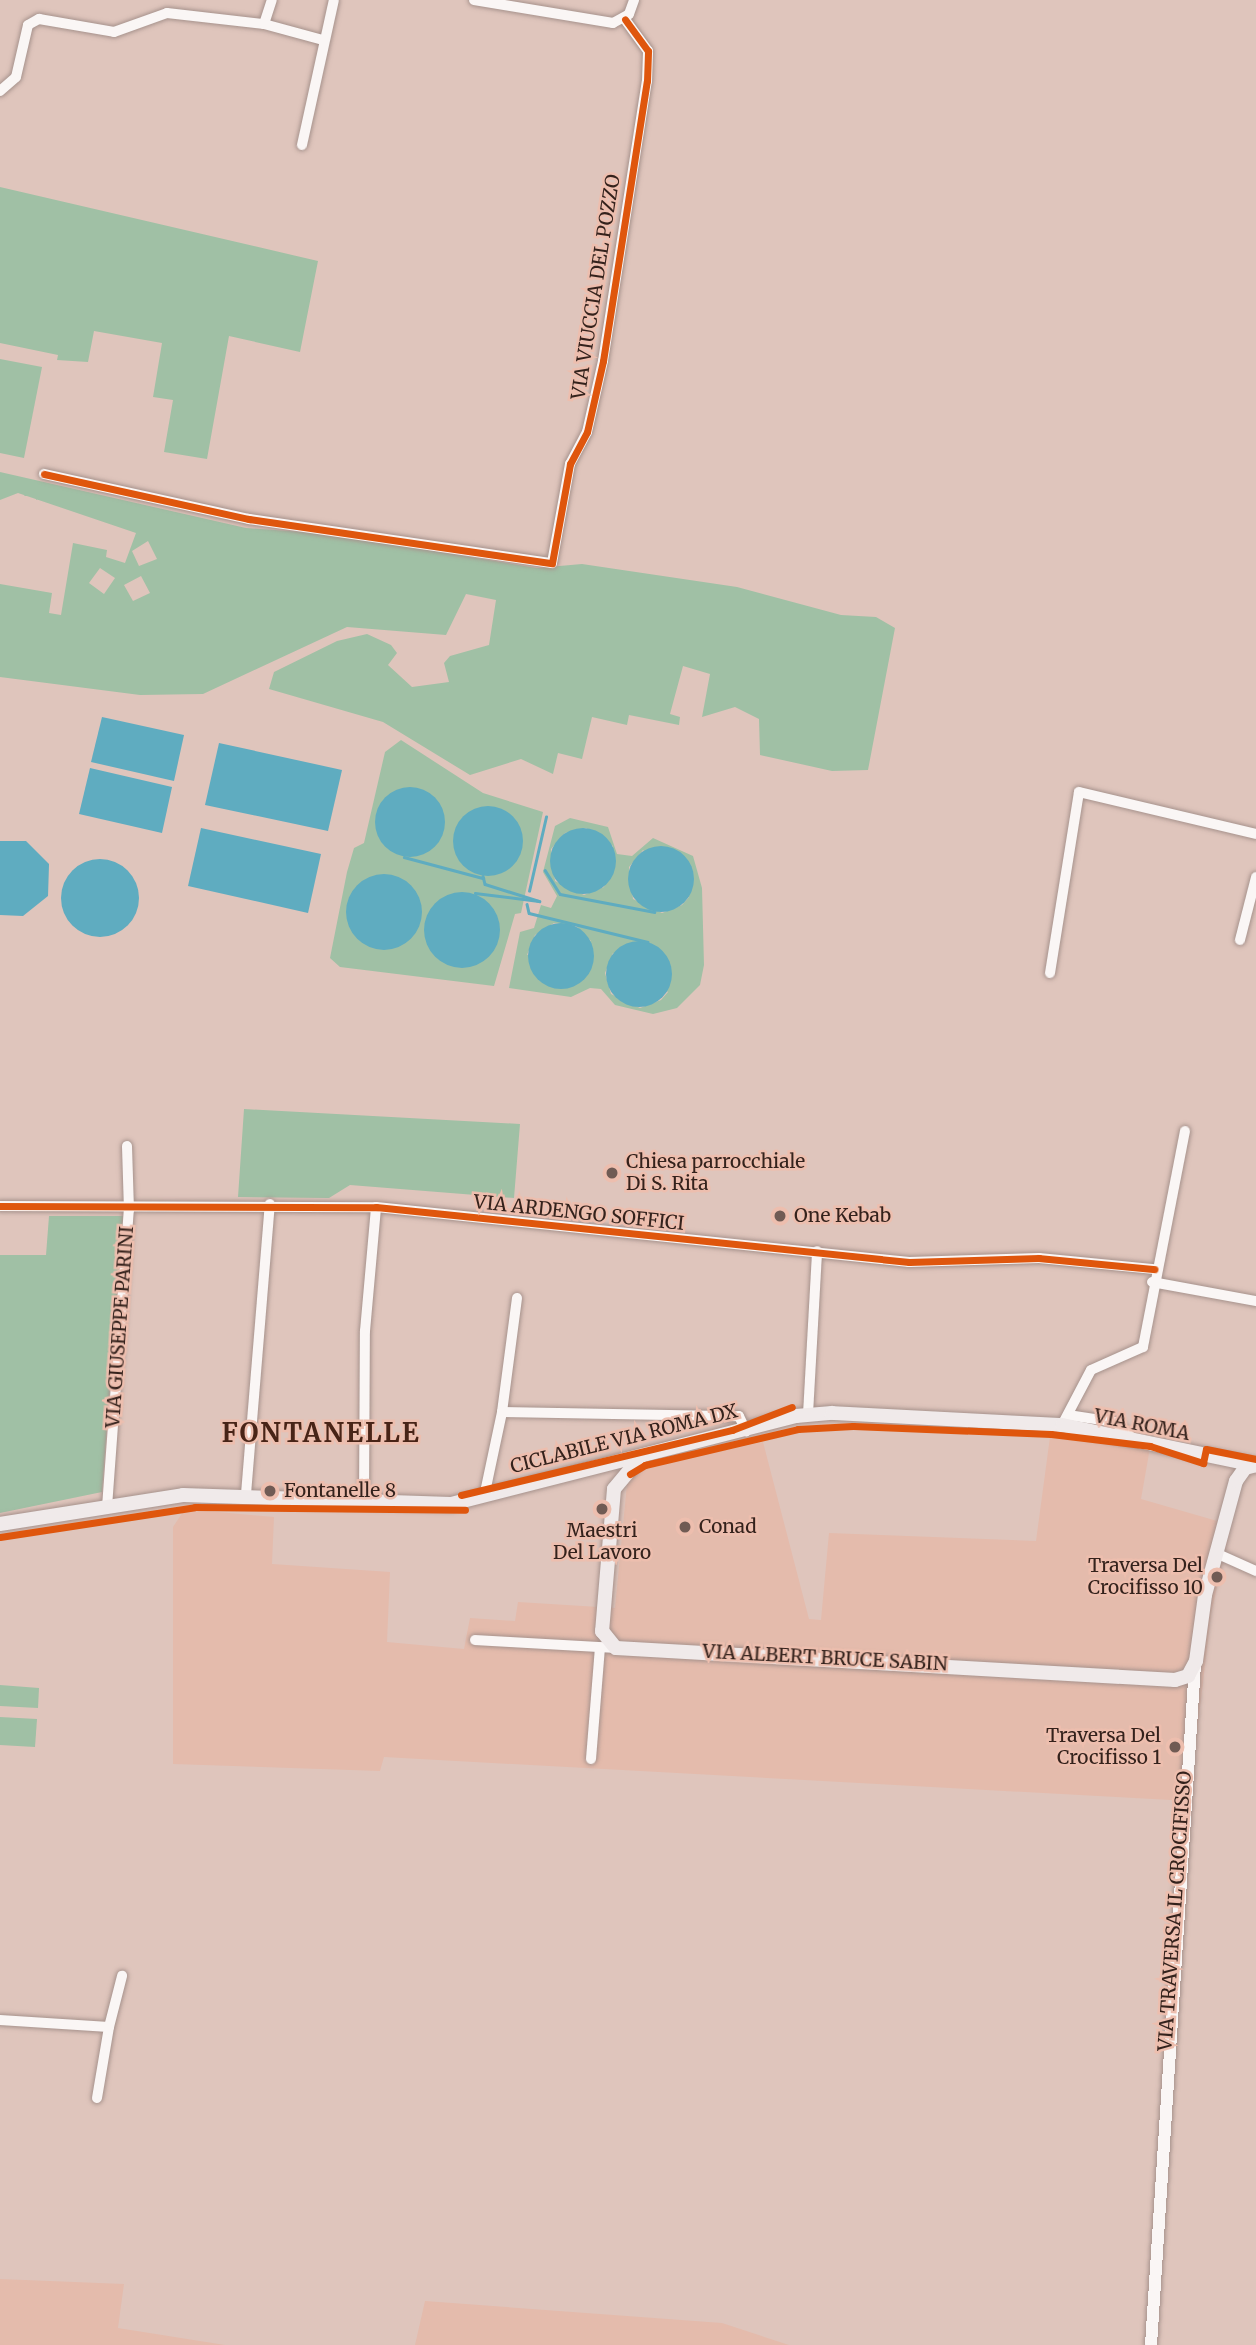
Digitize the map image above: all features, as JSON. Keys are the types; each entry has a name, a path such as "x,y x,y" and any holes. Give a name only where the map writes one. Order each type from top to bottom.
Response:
{"main road":[{"name":"VIA ROMA","path":"0,1524 183,1495 246,1494 440,1506 808,1415 1065,1420 1132,1439 1256,1465"},
{"path":"616,1648 602,1631 614,1489 629,1465 650,1454"},
{"path":"1222,1457 1236,1481 1245,1468 1256,1465"},
{"path":"582,1471 606,1475 614,1489"},
{"name":"VIA TRAVERSA IL CROCIFISSO","path":"1196,1661 1217,1554 1236,1481"},
{"name":"VIA ALBERT BRUCE SABIN","path":"616,1648 1175,1680"},
{"path":"1175,1680 1188,1676 1196,1661"}],"street":[{"path":"264,24 272,0"},
{"path":"302,145 323,40 334,0"},
{"path":"474,0 605,22 625,19 634,0"},
{"path":"0,91 16,77 28,25 39,19 110,32 167,13 264,24 323,40"},
{"name":"VIA VIUCCIA DEL POZZO","path":"44,474 249,519 552,563 570,464 587,432 603,361 647,81 648,51 625,19"},
{"path":"1050,973 1079,792 1256,834"},
{"path":"1240,940 1256,877"},
{"path":"1065,1420 1091,1370 1143,1347 1154,1269 1185,1131"},
{"name":"VIA GIUSEPPE PARINI","path":"107,1507 129,1210 128,1146"},
{"path":"246,1494 270,1204"},
{"name":"VIA ARDENGO SOFFICI","path":"0,1206 129,1210 270,1204 376,1208 909,1262 1039,1258 1154,1269"},
{"path":"364,1502 365,1331 376,1208"},
{"path":"808,1415 817,1251"},
{"path":"1152,1282 1256,1301"},
{"path":"484,1497 502,1412 517,1298"},
{"path":"502,1412 738,1416 746,1430"},
{"path":"1217,1554 1256,1571"},
{"path":"583,1646 597,1641 602,1631"},
{"name":"VIA ALBERT BRUCE SABIN","path":"475,1640 616,1648"},
{"path":"591,1759 600,1647"},
{"name":"VIA TRAVERSA IL CROCIFISSO","path":"1151,2345 1191,1704 1196,1661"},
{"path":"1175,1680 1186,1686 1191,1704"},
{"path":"97,2098 121,1976"},
{"path":"0,2020 109,2027"}],"shaded area":[{"path":"1050,1437 1150,1448 1141,1499 1231,1525 1211,1614 1189,1801 384,1757 380,1771 173,1764 173,1527 185,1509 274,1517 272,1564 390,1572 387,1642 464,1649 470,1618 515,1621 518,1602 615,1608 627,1484 641,1468 763,1442 809,1619 821,1620 829,1533 1036,1541"},
{"path":"0,2279 124,2284 118,2328 225,2345 0,2345"},
{"path":"425,2301 722,2323 789,2345 415,2345"}],"green space":[{"path":"0,187 318,261 300,352 229,336 207,459 164,452 173,400 153,397 162,343 94,331 88,362 57,360 58,355 0,343"},
{"path":"0,359 42,367 24,458 0,453"},
{"path":"0,472 246,528 331,534 537,568 582,564 737,587 841,615 876,617 895,628 868,770 832,771 760,755 759,719 735,707 702,717 710,674 683,666 670,714 680,717 679,725 629,715 627,725 592,717 582,759 558,753 553,774 521,759 470,775 383,722 269,689 274,672 337,641 367,634 391,645 397,653 388,665 412,687 449,682 444,663 450,656 489,645 496,600 466,594 446,635 347,627 203,694 140,695 0,677 0,584 52,593 49,613 61,615 73,543 107,550 106,557 125,563 136,533 18,493 0,500","holes":["148,541 157,559 139,566 132,551","100,568 115,578 104,594 89,583","141,576 150,593 133,601 124,585"]},
{"path":"401,740 483,793 543,812 521,913 515,914 494,986 340,967 330,958 347,872 354,848 364,843 385,752"},
{"path":"570,818 608,827 617,854 632,856 653,838 693,856 702,888 704,965 700,985 677,1008 653,1014 615,1005 601,989 590,988 571,997 509,988 520,932 534,928 541,905 551,908 557,896 543,872 555,826","holes":["586,828 613,846 604,887 584,895 555,881 551,849 565,833","643,850 689,897 682,905 662,913 633,899 629,867","554,923 576,926 591,941 527,955 535,935","613,953 668,992 661,1000 640,1008 611,994 605,973"]},
{"path":"244,1109 520,1124 514,1198 350,1185 329,1198 238,1197"},
{"path":"49,1216 123,1216 102,1492 0,1513 0,1255 46,1255"},
{"path":"0,1685 39,1688 38,1708 0,1706"},
{"path":"0,1717 37,1719 35,1747 0,1745"}],"water":[{"path":"102,717 184,735 174,781 91,762"},
{"path":"219,743 342,770 328,831 205,805"},
{"path":"90,768 172,787 162,833 79,814"},
{"path":"410,787 435,797 445,822 435,847 410,857 385,847 375,822 385,797"},
{"path":"488,806 513,816 523,841 513,866 488,876 463,866 453,841 463,816"},
{"path":"201,828 321,854 308,913 188,886"},
{"path":"576,828 590,828 602,833 611,842 616,861 614,874 607,885 590,894 576,894 564,889 555,880 550,868 550,854 555,842 564,833"},
{"path":"0,841 26,841 49,864 48,896 23,916 0,915"},
{"path":"654,846 668,846 680,851 689,860 694,879 692,892 685,903 668,912 654,912 642,907 633,898 628,886 628,872 633,860 642,851"},
{"path":"100,859 115,862 128,870 136,883 139,898 136,913 128,926 115,934 100,937 85,934 72,926 64,913 61,898 64,883 72,870 85,862"},
{"path":"377,874 391,874 405,880 416,891 422,912 419,927 411,939 391,950 377,950 363,944 352,933 346,919 346,905 352,891 363,880"},
{"path":"455,892 469,892 483,898 494,909 500,930 497,945 489,957 469,968 455,968 441,962 430,951 424,937 424,923 430,909 441,898"},
{"path":"554,923 568,923 580,928 589,937 594,956 592,969 585,980 568,989 554,989 542,984 533,975 528,963 528,949 533,937 542,928"},
{"path":"632,941 646,941 658,946 667,955 672,974 670,987 663,998 646,1007 632,1007 620,1002 611,993 606,981 606,967 611,955 620,946"}],"waterway":[{"path":"529,891 546,817"},
{"path":"404,857 483,878"},
{"path":"545,870 560,894 654,912"},
{"path":"483,876 485,884 539,901"},
{"path":"475,893 539,901"},
{"path":"527,904 529,913 648,942"}],"cycle path":[{"path":"44,474 249,519 552,563 570,464 587,432 603,361 647,81 648,51 625,19"},
{"path":"0,1206 376,1207 909,1262 1039,1258 1154,1269"},
{"name":"CICLABILE VIA ROMA DX","path":"461,1495 732,1430 792,1407"},
{"path":"630,1474 645,1465 798,1429 853,1426 1051,1434 1150,1446 1203,1463 1206,1449 1256,1459"},
{"path":"0,1537 195,1507 465,1510"}],"place":[{"name":"Chiesa parrocchiale Di S. Rita","path":"612,1173"},
{"name":"One Kebab","path":"780,1216"},
{"name":"Fontanelle 8","path":"270,1491"},
{"name":"Maestri Del Lavoro","path":"602,1509"},
{"name":"Conad","path":"685,1527"},
{"name":"Traversa Del Crocifisso 10","path":"1217,1577"},
{"name":"Traversa Del Crocifisso 1","path":"1175,1747"}],"district":[{"name":"FONTANELLE","path":"321,1433"}]}
